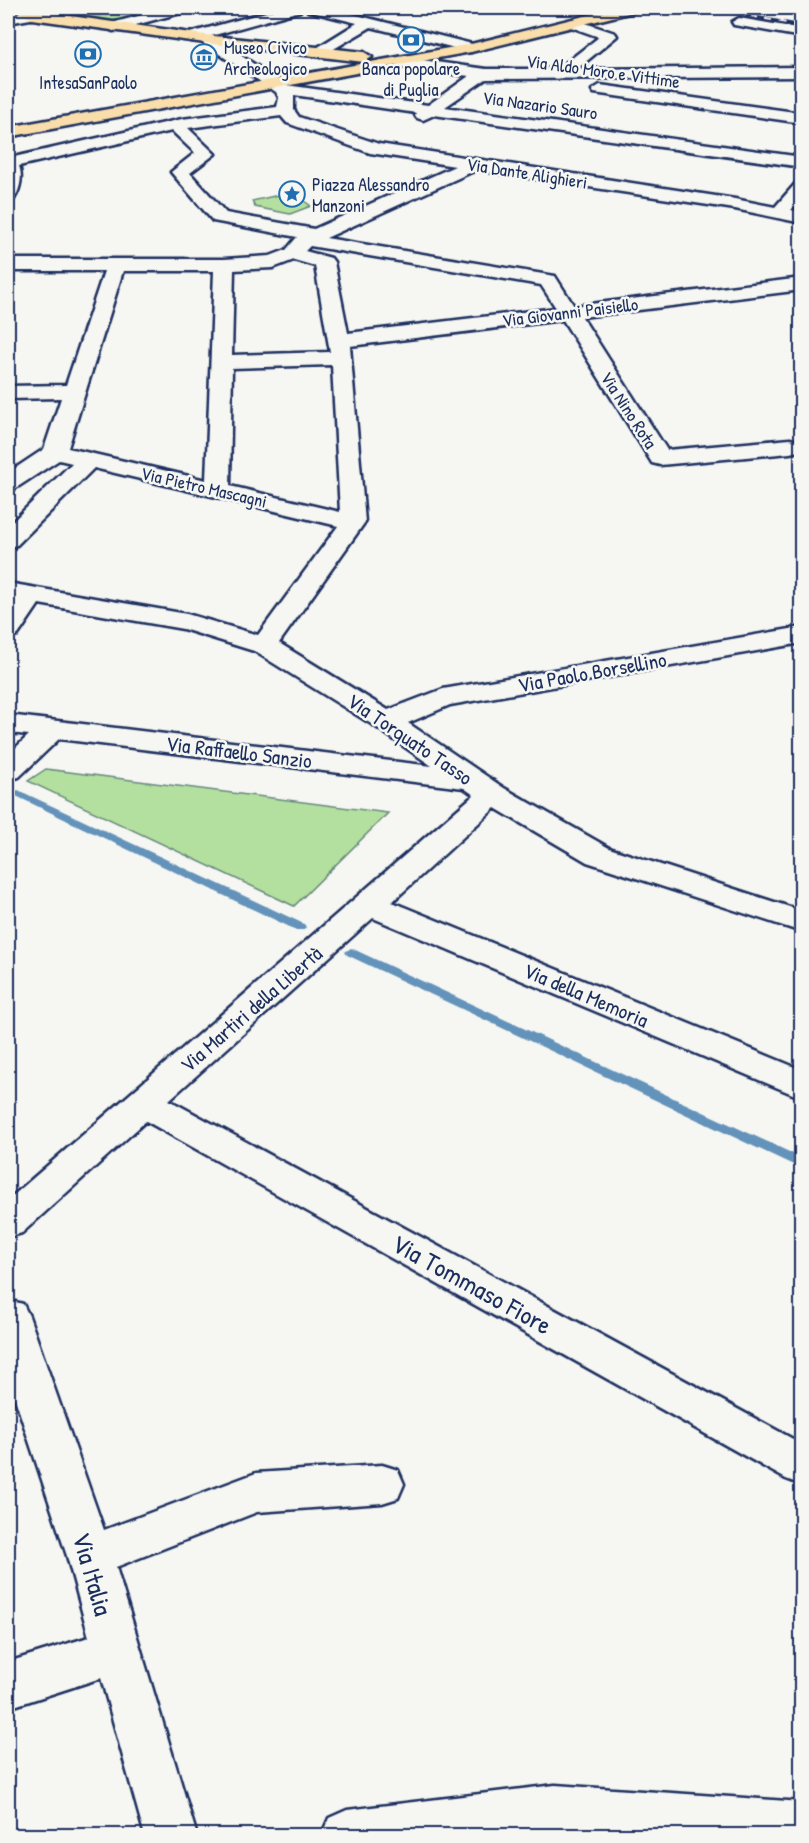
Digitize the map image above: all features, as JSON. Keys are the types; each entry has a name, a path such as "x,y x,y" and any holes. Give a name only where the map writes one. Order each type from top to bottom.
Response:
{"main road":[{"path":"16,8 32,15 113,27 400,62"},
{"path":"8,132 278,86 471,48 568,16 594,17 632,8"}],"street":[{"path":"8,19 70,8"},
{"path":"113,27 183,8"},
{"path":"198,38 295,8"},
{"path":"313,8 471,48"},
{"path":"744,13 801,19"},
{"path":"744,13 801,33"},
{"path":"310,23 339,14"},
{"path":"561,74 610,36 568,16"},
{"path":"320,52 369,22"},
{"path":"8,195 13,174 9,162 115,138 245,114 286,111 284,105 287,98 278,86 198,38"},
{"name":"Via Aldo Moro e Vittime","path":"400,62 596,94 714,106 801,118"},
{"path":"413,122 483,74 743,77 801,72"},
{"path":"743,77 791,88"},
{"path":"659,159 743,77"},
{"name":"Via Nazario Sauro","path":"278,86 801,162"},
{"name":"Via Dante Alighieri","path":"286,111 293,120 303,126 376,149 801,218"},
{"path":"538,141 573,112"},
{"path":"177,127 206,154 180,172 220,218 305,243 548,280 567,313"},
{"path":"376,149 394,135"},
{"path":"504,169 521,155"},
{"path":"8,265 224,265 273,262 305,243 472,165"},
{"path":"627,188 643,173"},
{"path":"779,213 801,187"},
{"path":"264,645 353,522 340,349 324,262 305,243"},
{"path":"219,490 224,265"},
{"path":"8,483 56,452 115,266"},
{"name":"Via Giovanni Paisiello","path":"222,362 340,349 567,313 801,284"},
{"name":"Via Nino Rota","path":"567,313 660,458 790,446"},
{"path":"8,392 75,391"},
{"name":"Via Pietro Mascagni","path":"56,452 353,522"},
{"path":"8,540 88,460"},
{"path":"8,629 20,593"},
{"name":"Via Torquato Tasso","path":"20,593 186,622 264,645 386,721 482,787 598,855 746,906 801,922"},
{"name":"Via Paolo Borsellino","path":"386,721 443,698 801,635"},
{"name":"Via Raffaello Sanzio","path":"8,724 482,787"},
{"path":"8,771 52,730"},
{"name":"Via Martiri della Libertà","path":"8,1222 142,1102 370,905 482,787"},
{"name":"Via della Memoria","path":"370,905 801,1085"},
{"name":"Via Tommaso Fiore","path":"142,1102 801,1466"},
{"name":"Via Italia","path":"8,1316 90,1556 171,1836"},
{"path":"90,1556 256,1493 382,1485"},
{"path":"8,1684 116,1651"},
{"path":"347,1836 555,1811 801,1828"}],"shaded area":[{"path":"693,8 729,8 753,13 768,20 745,18"}],"green space":[{"path":"91,8 166,8 109,24 60,16"},
{"path":"283,194 297,196 311,206 290,214 255,207 252,201"},
{"path":"46,769 388,813 294,906 28,781"}],"waterway":[{"path":"18,793 300,927"},
{"path":"351,952 802,1164"}],"railway":[{"path":"710,8 802,26"}],"place":[{"name":"Banca popolare di Puglia","path":"411,40"},
{"name":"IntesaSanPaolo","path":"88,54"},
{"name":"Museo Civico Archeologico","path":"204,57"},
{"name":"Piazza Alessandro Manzoni","path":"292,194"}]}
